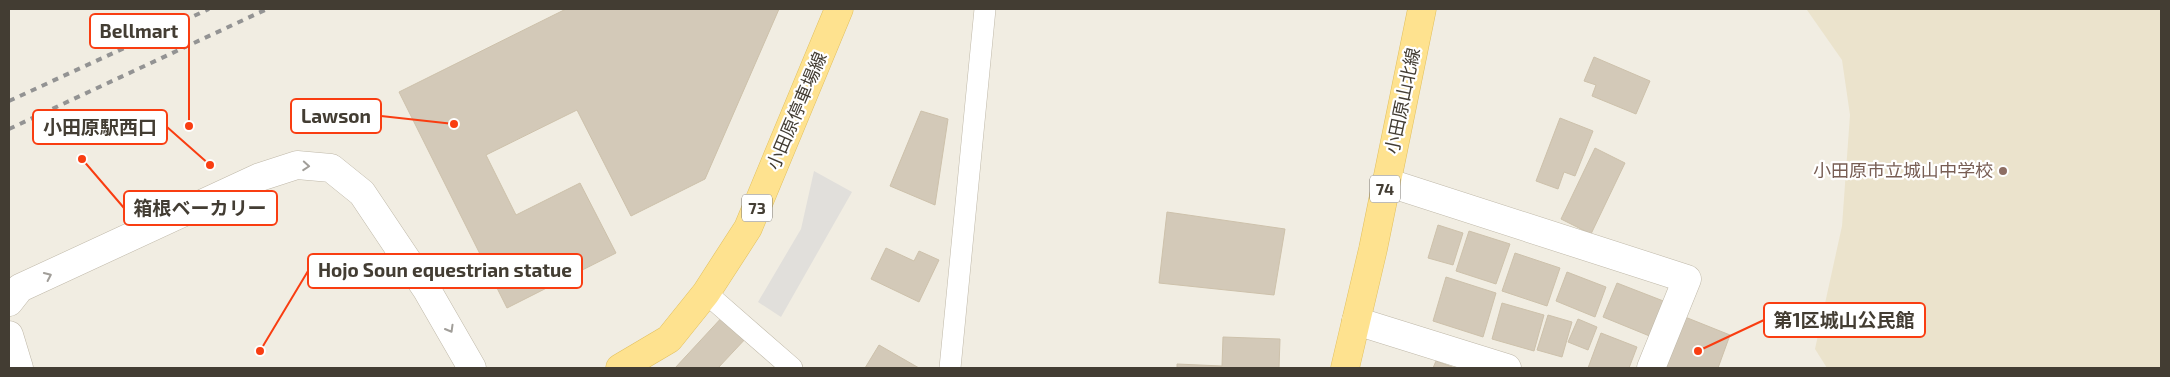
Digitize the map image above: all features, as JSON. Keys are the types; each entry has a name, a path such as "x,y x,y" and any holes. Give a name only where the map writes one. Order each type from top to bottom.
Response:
{"main road":[{"name":"小田原停車場線","path":"620,368 669,340 706,293 748,228 839,9"},
{"name":"小田原山北線","path":"1345,368 1422,9"}],"street":[{"path":"9,302 20,288 260,177 297,165 330,168 362,193 427,290 472,368"},
{"path":"1386,182 1687,279 1651,368"},
{"path":"1356,321 1507,368"},
{"path":"9,335 19,368"}],"lane":[{"path":"950,368 985,9"},
{"path":"706,293 792,368"}],"shaded area":[{"name":"小田原市立城山中学校","path":"1804,9 2161,9 2161,368 1827,368 1815,349 1842,226 1850,115 1842,60 1807,10"},
{"path":"814,171 852,192 781,317 758,302 801,229"}],"building":[{"path":"566,9 779,9 705,179 631,216 577,110 486,155 516,215 580,183 616,253 507,308 399,92"},
{"path":"1594,57 1650,81 1636,114 1592,96 1596,85 1584,81"},
{"path":"921,111 948,119 935,205 890,186"},
{"path":"1560,118 1593,131 1575,176 1564,172 1558,189 1536,181"},
{"path":"1595,148 1625,163 1591,234 1561,219"},
{"path":"1167,212 1285,229 1274,295 1159,283"},
{"path":"1438,225 1463,233 1453,265 1428,258"},
{"path":"1469,231 1510,244 1496,284 1456,271"},
{"path":"886,248 914,261 919,251 939,260 919,302 871,279"},
{"path":"1515,253 1560,268 1547,306 1502,291"},
{"path":"1567,272 1606,287 1595,317 1556,301"},
{"path":"1446,277 1496,293 1483,337 1433,321"},
{"path":"1617,283 1666,302 1652,337 1603,317"},
{"path":"1502,303 1544,315 1534,351 1492,339"},
{"path":"725,314 748,336 718,368 675,368"},
{"path":"1548,315 1572,322 1562,357 1537,350"},
{"path":"1685,317 1730,335 1718,368 1665,368"},
{"path":"1578,319 1597,327 1588,350 1568,342"},
{"path":"1601,333 1637,347 1629,368 1588,368"},
{"path":"1223,337 1280,339 1279,368 1177,368 1177,364 1222,366"},
{"path":"879,345 919,368 865,368"},
{"path":"1436,361 1455,368 1433,368"}],"railway":[{"path":"9,101 209,9"},
{"path":"9,129 267,9"}],"place":[{"name":"Lawson","path":"454,124"},
{"name":"Bellmart","path":"189,126"},
{"name":"箱根ベーカリー","path":"82,159"},
{"name":"小田原駅西口","path":"210,165"},
{"name":"小田原市立城山中学校","path":"2003,171"},
{"name":"Hojo Soun equestrian statue","path":"260,351"},
{"name":"第1区城山公民館","path":"1698,351"}]}
